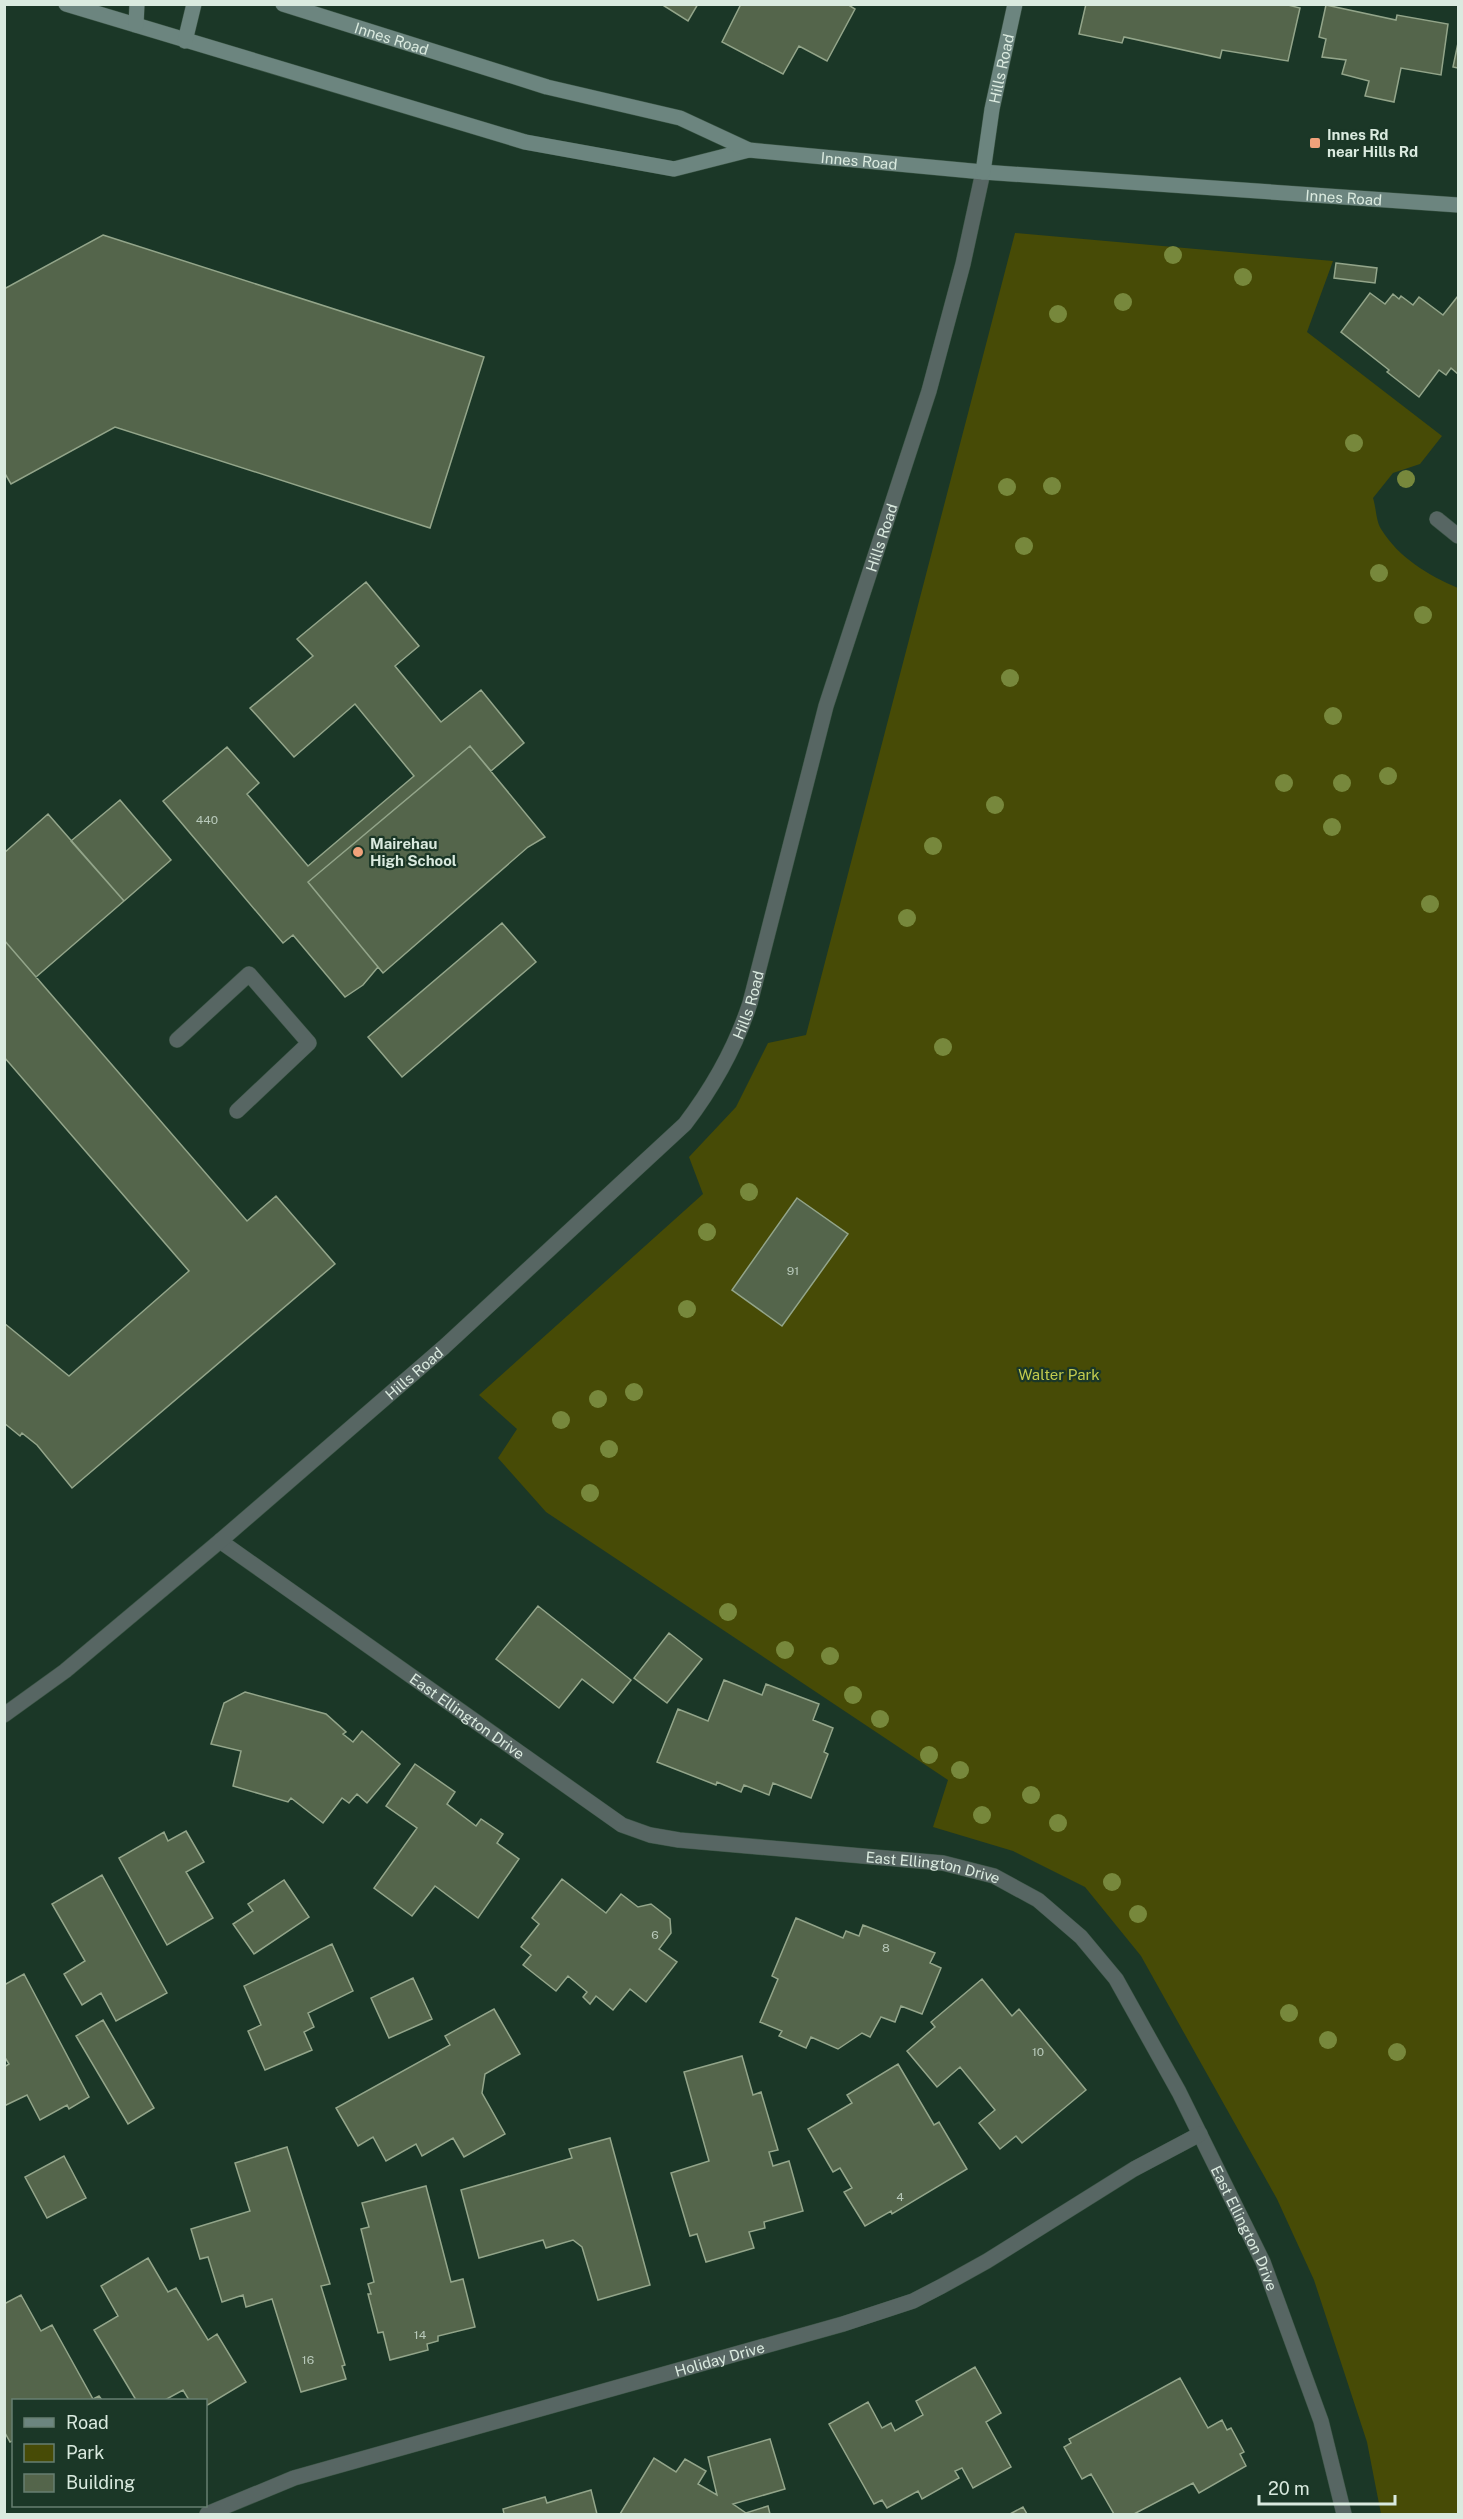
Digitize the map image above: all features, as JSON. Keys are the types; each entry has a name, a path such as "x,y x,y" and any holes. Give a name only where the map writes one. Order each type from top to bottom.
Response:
{"main road":[{"path":"66,4 525,142 674,169 749,150"},
{"path":"136,25 137,4"},
{"path":"185,41 194,4"},
{"name":"Innes Road","path":"283,4 547,87 680,118 749,150 983,172 1458,205"},
{"name":"Hills Road","path":"983,172 992,109 1015,4"}],"street":[{"name":"Hills Road","path":"4,1715 65,1671 220,1541 444,1347 685,1124 723,1070 739,1037 750,1003 826,706 929,391 963,264 983,172"},
{"path":"1437,519 1458,536"},
{"path":"177,1040 249,974 309,1043 237,1111"},
{"name":"East Ellington Drive","path":"220,1541 622,1825 650,1835 679,1840 943,1863 994,1876 1038,1900 1081,1936 1116,1980 1200,2134 1263,2262 1321,2421 1344,2514"},
{"name":"Holiday Drive","path":"207,2514 283,2482 315,2472 843,2324 913,2301 987,2261 1123,2176 1200,2134"}],"green space":[{"name":"Walter Park","path":"1015,233 1333,261 1307,332 1442,436 1420,464 1393,473 1373,498 1379,526 1396,549 1425,571 1458,588 1458,2514 1381,2514 1367,2442 1314,2280 1277,2199 1141,1956 1085,1887 1013,1851 933,1827 948,1780 546,1512 498,1458 517,1429 479,1395 703,1194 689,1157 736,1107 768,1043 806,1035"}],"building":[{"path":"661,4 698,4 688,21"},
{"path":"741,4 847,4 855,9 827,61 799,46 783,74 722,42"},
{"path":"1086,4 1284,4 1300,8 1288,61 1222,50 1220,58 1124,37 1122,43 1079,34"},
{"path":"1326,5 1396,20 1397,15 1448,24 1441,75 1401,68 1394,102 1365,96 1369,81 1342,74 1346,60 1322,57 1326,39 1319,37"},
{"path":"1458,43 1458,68 1453,67"},
{"path":"103,235 484,357 430,528 115,427 11,484 4,472 4,289"},
{"path":"1336,263 1377,268 1375,283 1334,278"},
{"path":"1370,293 1385,304 1393,294 1399,299 1401,296 1413,305 1419,297 1443,315 1458,296 1458,374 1451,368 1446,375 1439,370 1419,397 1341,332"},
{"path":"366,582 419,646 395,666 441,722 481,690 524,743 491,771 470,746 308,882 378,967 363,985 345,997 293,935 283,943 163,801 227,747 259,783 247,794 308,866 414,776 355,704 294,757 250,708 313,656 297,639"},
{"path":"470,746 545,837 528,847 383,973 308,882"},
{"path":"120,800 171,860 124,901 71,841"},
{"path":"48,814 124,901 36,977 4,940 4,853"},
{"path":"502,923 536,962 402,1077 368,1037"},
{"path":"4,940 247,1221 276,1196 335,1264 72,1488 37,1445 22,1433 20,1436 4,1423 4,1323 69,1376 189,1271 4,1057"},
{"path":"797,1198 848,1234 782,1326 732,1290"},
{"path":"538,1606 631,1680 613,1703 582,1679 559,1708 496,1659"},
{"path":"669,1633 702,1659 667,1703 634,1678"},
{"path":"724,1680 762,1695 766,1684 819,1704 813,1720 833,1728 824,1752 828,1754 811,1798 773,1783 769,1795 744,1785 741,1792 717,1782 716,1785 657,1762 678,1709 708,1721"},
{"path":"245,1692 326,1714 346,1732 343,1734 353,1742 362,1731 400,1764 367,1803 357,1794 349,1803 342,1798 323,1823 291,1798 288,1802 233,1786 241,1751 211,1744 224,1703"},
{"path":"415,1764 455,1792 447,1804 476,1826 481,1819 503,1834 497,1843 519,1859 478,1918 435,1886 412,1916 374,1888 417,1828 386,1806"},
{"path":"186,1831 204,1862 186,1872 213,1918 167,1945 119,1858 164,1832 168,1841"},
{"path":"102,1875 167,1993 116,2021 101,1993 82,2005 64,1974 85,1961 52,1904"},
{"path":"562,1879 606,1913 621,1894 638,1907 651,1904 670,1919 671,1933 659,1949 677,1962 646,2002 630,1989 613,2010 596,1996 590,2004 583,1997 587,1992 568,1976 556,1991 523,1965 531,1955 521,1947 539,1924 532,1918"},
{"path":"284,1880 309,1917 254,1954 233,1924 253,1911 248,1904"},
{"path":"796,1918 843,1938 846,1931 859,1936 863,1925 935,1953 930,1963 941,1968 922,2014 901,2006 895,2022 881,2017 870,2037 862,2033 838,2049 811,2037 806,2048 779,2036 782,2031 760,2022 778,1979 772,1976"},
{"path":"332,1944 353,1991 308,2013 314,2027 304,2032 312,2050 265,2070 248,2031 261,2025 244,1986"},
{"path":"24,1974 89,2097 69,2109 67,2105 40,2120 27,2095 4,2106 4,2067 9,2064 4,2056 4,1985"},
{"path":"413,1978 432,2019 389,2038 371,1998"},
{"path":"982,1979 1012,2016 1019,2009 1086,2090 1022,2143 1016,2136 1000,2149 979,2123 995,2110 960,2067 937,2087 907,2051 935,2027 931,2022"},
{"path":"494,2009 520,2054 485,2074 482,2093 505,2134 464,2157 453,2138 422,2156 416,2144 386,2161 373,2137 358,2146 336,2108 450,2045 445,2036"},
{"path":"103,2020 154,2108 128,2124 76,2036"},
{"path":"742,2056 753,2095 761,2092 778,2150 769,2152 773,2166 789,2161 803,2211 764,2222 765,2228 749,2232 754,2248 706,2262 697,2234 690,2236 671,2173 709,2161 684,2072"},
{"path":"898,2064 934,2125 939,2122 967,2169 892,2214 891,2211 865,2226 844,2192 852,2188 840,2168 833,2172 808,2129 852,2103 847,2095"},
{"path":"610,2138 650,2285 598,2300 582,2247 573,2240 546,2248 543,2240 479,2258 461,2190 572,2158 569,2149"},
{"path":"287,2147 330,2284 321,2286 345,2365 342,2366 346,2379 301,2392 272,2299 246,2307 243,2295 222,2302 208,2257 200,2259 191,2229 250,2211 235,2163"},
{"path":"64,2156 86,2198 47,2218 25,2177"},
{"path":"426,2186 451,2282 463,2279 475,2327 438,2336 438,2341 427,2344 428,2350 390,2360 383,2332 378,2333 368,2294 371,2294 368,2284 374,2282 361,2229 369,2227 362,2203"},
{"path":"148,2258 168,2292 176,2288 208,2340 217,2334 246,2382 207,2405 207,2399 188,2399 183,2390 167,2399 135,2399 94,2330 118,2316 101,2286"},
{"path":"21,2295 41,2331 52,2325 93,2399 12,2399 12,2441 10,2442 4,2431 4,2304"},
{"path":"975,2367 1001,2413 986,2422 1011,2467 973,2488 962,2468 955,2471 959,2478 922,2499 918,2491 887,2508 882,2500 874,2504 829,2424 868,2402 882,2428 891,2423 895,2431 923,2415 916,2401"},
{"path":"1180,2378 1208,2428 1222,2420 1227,2430 1231,2428 1244,2452 1240,2454 1246,2466 1199,2493 1193,2483 1134,2514 1114,2514 1091,2474 1082,2479 1064,2447 1071,2443 1069,2439"},
{"path":"770,2439 785,2489 733,2504 746,2513 768,2506 770,2514 620,2514 654,2458 676,2472 685,2459 706,2471 698,2484 717,2495 708,2457"},
{"path":"591,2490 597,2514 504,2514 503,2509 545,2497 547,2503"},
{"path":"1023,2507 1027,2514 1010,2514"}],"place":[{"name":"Innes Rd near Hills Rd","path":"1315,143"},
{"name":"Mairehau High School","path":"358,852"}]}
